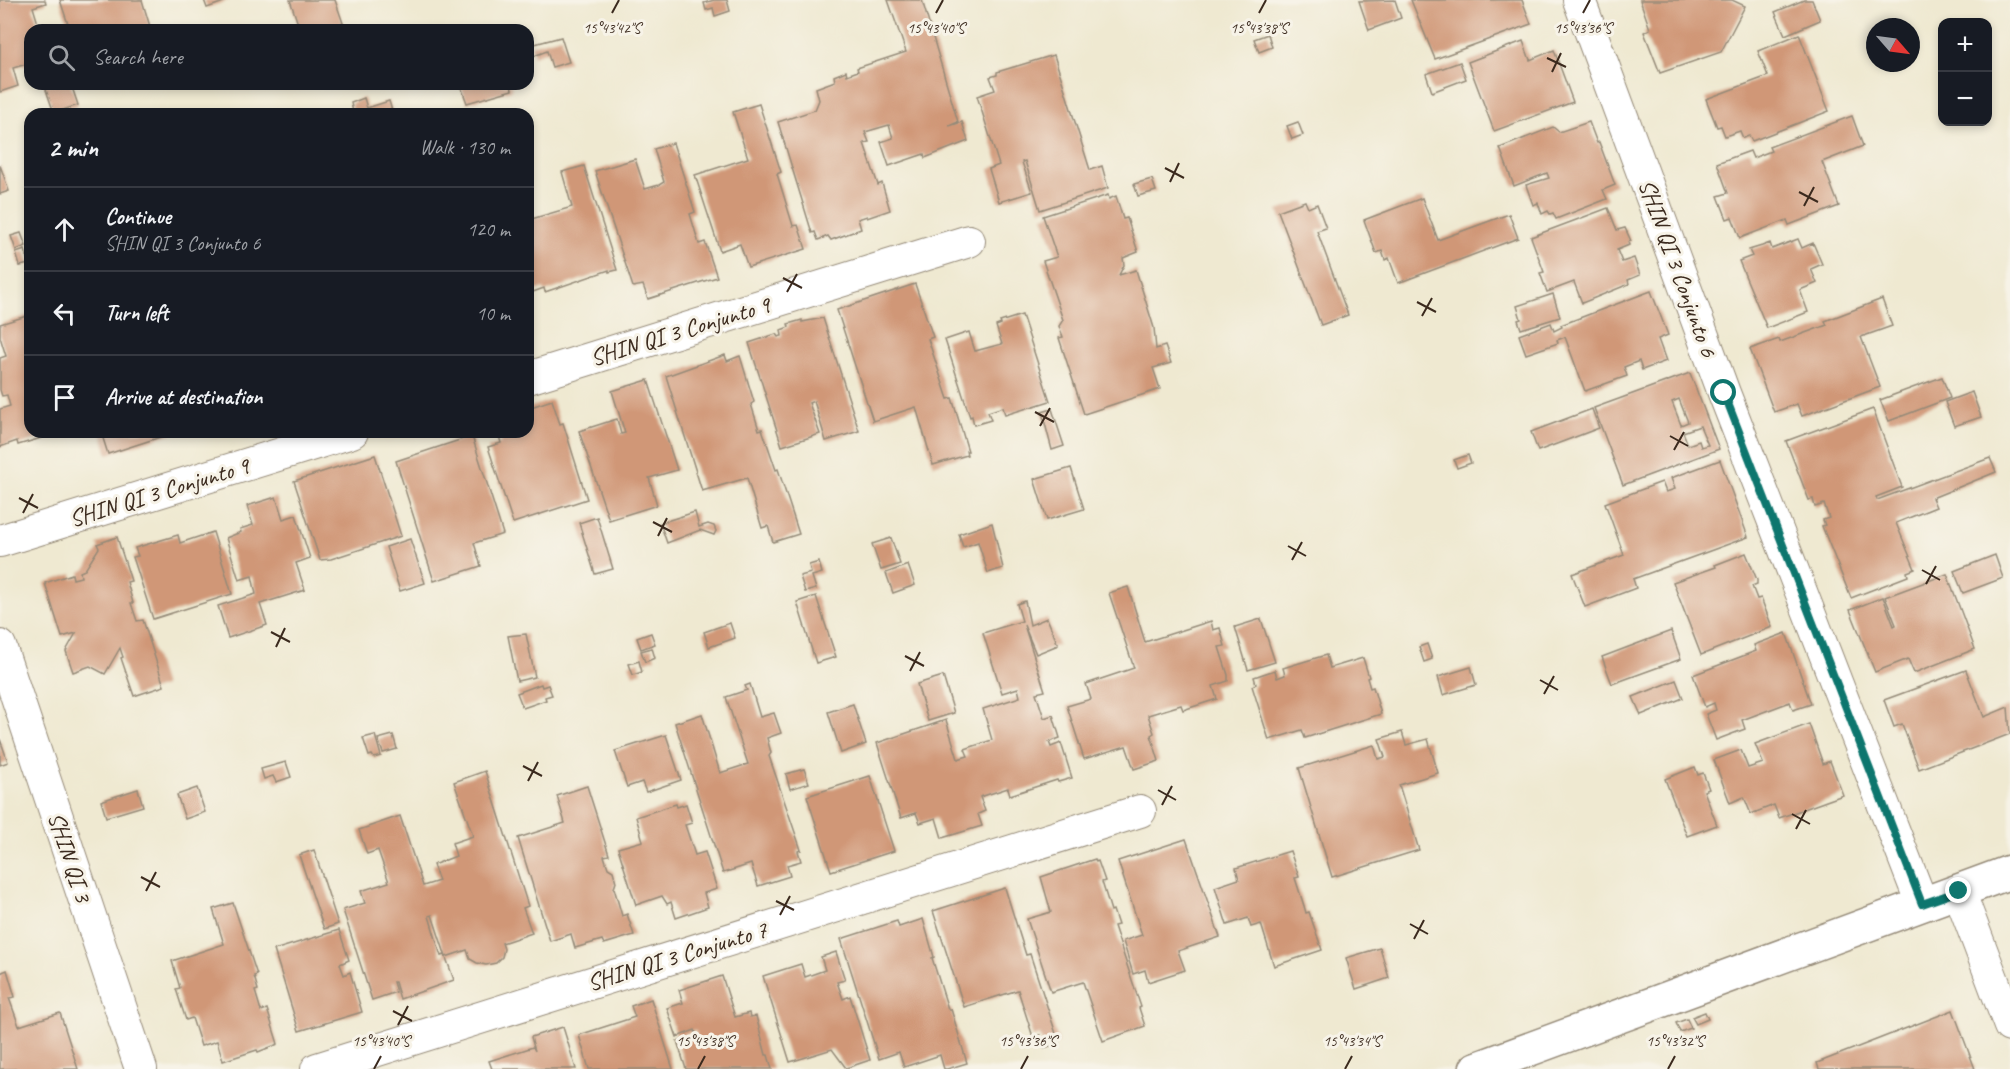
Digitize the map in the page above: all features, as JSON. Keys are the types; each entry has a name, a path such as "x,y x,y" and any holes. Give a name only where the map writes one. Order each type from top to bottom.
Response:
{"street":[{"name":"SHIN QI 3 Conjunto 6","path":"1579,0 1724,393 1922,904"},
{"name":"SHIN QI 3 Conjunto 9","path":"534,376 969,241"},
{"name":"SHIN QI 3 Conjunto 9","path":"0,541 333,438"},
{"name":"SHIN QI 3","path":"0,646 141,1069"},
{"name":"SHIN QI 3 Conjunto 7","path":"317,1069 1140,811"},
{"path":"1476,1069 2010,872"},
{"path":"1959,891 2010,1026"}],"building":[{"path":"0,0 45,0 46,3 33,7 38,24 24,24 24,65 13,68 18,86 0,92"},
{"path":"60,0 142,0 149,24 68,24"},
{"path":"204,0 229,0 207,8"},
{"path":"290,0 335,0 343,24 298,24"},
{"path":"727,0 730,11 715,16 713,8 706,10 704,3"},
{"path":"888,0 922,0 958,122 949,126 962,122 968,141 925,158 924,154 889,166 881,142 893,138 889,125 865,132 869,142 864,143 878,185 882,183 890,210 858,219 861,229 831,240 828,236 818,240 815,232 812,233 778,122 815,110 819,100 816,88 835,81 834,76 846,71 847,75 858,71 857,68 906,52"},
{"path":"1395,0 1401,18 1369,30 1359,1"},
{"path":"1411,0 1522,0 1531,24 1435,59"},
{"path":"1640,0 1732,0 1745,6 1721,52 1660,73 1644,32 1650,29"},
{"path":"1804,0 1812,0 1820,20 1785,35 1775,12"},
{"path":"1268,34 1272,47 1259,52 1254,39"},
{"path":"1799,34 1829,111 1752,141 1749,136 1743,138 1740,131 1725,136 1721,126 1717,127 1706,99 1768,76 1758,51"},
{"path":"561,37 569,62 552,67 547,51 534,56 534,44"},
{"path":"1523,41 1530,60 1554,50 1573,102 1494,131 1468,62"},
{"path":"1054,55 1090,170 1102,166 1108,188 1040,210 1025,161 1022,162 1032,192 999,202 989,169 999,165 977,96 995,90 990,77 997,75 997,72"},
{"path":"1460,62 1466,79 1432,92 1426,74"},
{"path":"46,90 73,90 78,105 69,108 52,108"},
{"path":"462,90 512,90 467,103"},
{"path":"364,98 367,108 352,108 351,103"},
{"path":"389,101 391,108 367,108"},
{"path":"759,104 781,172 777,174 793,226 798,225 806,249 748,267 740,244 720,251 695,175 748,158 733,112"},
{"path":"1852,116 1863,146 1822,162 1839,206 1789,225 1787,220 1740,238 1732,217 1727,219 1718,196 1728,193 1717,163 1750,151 1753,158 1771,151 1769,147"},
{"path":"1298,122 1303,135 1292,139 1287,126"},
{"path":"1589,122 1615,185 1603,190 1607,199 1556,219 1553,213 1550,214 1548,211 1542,214 1538,203 1533,205 1526,185 1549,178 1547,173 1514,186 1500,148 1553,127 1559,132"},
{"path":"673,143 695,212 690,214 699,244 705,242 717,277 648,299 643,285 633,287 595,171 635,159 645,189 659,185 664,182 654,149"},
{"path":"0,165 9,191 0,194"},
{"path":"584,166 617,270 609,272 609,270 545,292 544,288 534,292 534,218 572,207 562,172"},
{"path":"1152,179 1156,191 1138,196 1134,184"},
{"path":"1108,195 1109,199 1116,196 1123,219 1127,218 1138,252 1123,258 1124,265 1119,275 1136,270 1154,328 1156,349 1165,346 1171,363 1153,368 1160,389 1084,414 1059,338 1063,337 1059,326 1063,320 1043,261 1057,257 1043,216"},
{"path":"1422,198 1438,240 1509,214 1518,238 1398,283 1389,258 1385,260 1382,251 1376,253 1364,220"},
{"path":"1305,201 1308,208 1317,204 1326,228 1317,231 1348,315 1321,325 1278,211"},
{"path":"1608,208 1617,230 1625,228 1631,241 1628,242 1629,245 1617,250 1622,262 1634,258 1640,275 1628,280 1629,284 1582,303 1574,282 1547,292 1540,273 1544,272 1531,237"},
{"path":"21,233 24,247 16,250 11,236"},
{"path":"1798,239 1802,248 1813,243 1822,264 1811,269 1817,283 1800,290 1808,312 1767,328 1739,261 1752,256 1749,250 1770,243 1772,249"},
{"path":"24,250 24,265 20,266 16,253"},
{"path":"915,284 933,337 928,339 948,399 952,398 968,451 966,451 967,455 933,465 916,407 873,421 837,310"},
{"path":"1651,291 1668,335 1658,339 1666,361 1642,370 1639,361 1624,367 1627,376 1585,391 1565,337 1557,340 1558,343 1526,354 1519,335 1551,323 1554,331 1562,327 1561,325"},
{"path":"1553,294 1560,317 1521,329 1517,306"},
{"path":"1882,299 1892,326 1861,337 1880,387 1802,416 1797,404 1774,412 1750,349 1779,339 1780,342 1827,325 1825,321"},
{"path":"1022,315 1050,401 1005,415 1003,407 988,412 991,420 974,425 945,340 969,332 975,351 1002,344 996,326 1001,324 1000,322"},
{"path":"24,317 24,438 41,438 18,445 17,441 0,447 0,409 10,406 7,395 2,396 0,390 0,358 6,356 0,337 0,324"},
{"path":"823,318 859,431 826,441 814,401 809,403 820,434 782,446 749,343 776,334 778,337 782,336 781,330 789,327 788,324"},
{"path":"725,355 727,361 740,356 754,402 751,404 759,430 762,429 776,470 778,469 799,534 773,542 768,526 762,528 747,478 702,491 666,376"},
{"path":"1690,373 1719,449 1623,485 1594,408","holes":["1679,399 1688,422 1681,425 1672,402","1700,426 1708,445 1701,447 1699,441 1688,445 1683,432"]},
{"path":"1942,377 1950,398 1889,421 1880,400"},
{"path":"648,380 677,470 649,478 657,505 609,520 579,431 617,419 621,434 625,433 612,391"},
{"path":"1972,392 1981,417 1954,426 1945,402"},
{"path":"552,400 560,424 563,423 587,499 513,523 488,447 501,443 500,438 534,438 534,406"},
{"path":"1052,409 1064,446 1052,450 1042,412"},
{"path":"1592,409 1599,428 1538,451 1531,432"},
{"path":"1873,409 1902,487 1876,497 1877,500 1990,458 1996,472 1932,498 1936,507 1896,523 1915,569 1907,572 1908,576 1851,598 1822,526 1825,525 1823,520 1829,518 1824,504 1815,507 1813,499 1809,500 1786,441"},
{"path":"103,438 157,438 108,454"},
{"path":"466,438 473,438 503,534 474,543 481,566 434,581 396,461"},
{"path":"375,455 401,536 331,559 320,560 294,481"},
{"path":"1468,455 1471,463 1457,468 1454,460"},
{"path":"1720,460 1748,537 1633,579 1636,588 1585,607 1572,574 1624,555 1605,503 1662,482 1666,492 1675,489 1671,478"},
{"path":"1071,468 1084,509 1047,520 1034,479"},
{"path":"276,497 283,519 296,515 310,558 296,563 305,590 260,604 267,625 228,638 218,606 256,594 252,576 239,580 226,538 241,532 240,529 253,525 247,506"},
{"path":"695,512 699,527 708,524 714,526 716,531 714,535 700,530 667,543 660,523"},
{"path":"597,517 613,569 595,574 579,523"},
{"path":"992,523 1003,568 988,573 978,542 963,547 959,534"},
{"path":"213,532 232,594 153,619 133,557 138,556 135,548 178,535 180,543"},
{"path":"117,537 131,581 127,582 133,603 131,603 137,621 143,620 164,686 134,696 121,658 123,657 120,648 105,674 90,666 73,672 66,651 76,633 62,637 45,583 72,574 73,579 81,577 80,572 85,570 99,548 97,544"},
{"path":"891,538 900,564 881,570 872,544"},
{"path":"410,539 425,583 400,591 386,547"},
{"path":"1746,553 1757,580 1757,584 1752,586 1757,599 1761,598 1772,627 1701,655 1673,582 1716,567 1715,565"},
{"path":"1995,555 2003,578 1963,593 1954,571"},
{"path":"819,562 822,573 812,576 816,589 805,592 800,576 811,573 809,565"},
{"path":"908,565 915,585 893,593 886,573"},
{"path":"1947,574 1975,649 1914,673 1908,659 1875,672 1850,610 1883,597 1894,626 1896,625 1885,597"},
{"path":"1128,587 1145,642 1211,621 1213,630 1220,628 1225,646 1219,647 1228,675 1228,681 1213,686 1217,699 1183,710 1181,705 1148,715 1159,761 1134,769 1126,746 1084,759 1067,706 1091,699 1086,684 1134,668 1109,593"},
{"path":"816,596 836,657 816,663 797,602"},
{"path":"1025,601 1030,625 1047,618 1058,645 1036,654 1024,625 1045,691 1036,693 1044,718 1053,715 1060,738 1049,742 1051,747 1061,743 1072,778 1058,782 1057,780 1010,795 1008,788 980,797 985,811 978,814 982,826 942,838 936,818 920,823 916,813 901,818 877,743 946,720 958,759 968,756 965,749 992,740 983,709 1020,697 1018,688 1002,693 983,633 1022,621 1017,604"},
{"path":"1261,619 1275,662 1248,670 1235,627"},
{"path":"730,623 735,638 709,647 704,632"},
{"path":"1671,631 1681,659 1612,684 1602,657"},
{"path":"651,633 655,644 641,649 637,638"},
{"path":"1786,633 1811,704 1793,710 1790,702 1742,720 1745,729 1716,740 1706,714 1716,710 1714,703 1705,707 1693,675 1756,651 1754,645"},
{"path":"526,634 535,677 517,681 508,636"},
{"path":"1427,644 1432,659 1424,662 1419,647"},
{"path":"652,648 655,658 645,662 641,651"},
{"path":"1326,655 1330,668 1363,658 1370,688 1373,687 1381,714 1305,738 1302,730 1269,740 1252,686 1256,684 1254,677 1275,670 1277,678 1285,675 1283,668"},
{"path":"639,661 642,672 633,675 629,664"},
{"path":"1471,667 1476,685 1443,695 1438,677"},
{"path":"1966,670 1984,717 2008,707 2010,734 1919,769 1902,724 1894,727 1884,700"},
{"path":"943,676 954,713 928,721 917,684"},
{"path":"1676,680 1683,698 1641,715 1633,697"},
{"path":"541,684 542,687 548,685 552,695 545,697 546,700 523,708 517,693"},
{"path":"750,684 760,717 774,713 781,733 767,738 771,753 769,756 801,850 798,851 801,861 787,865 790,876 758,886 751,864 723,873 675,723 702,714 720,773 748,764 726,697 747,690 745,686"},
{"path":"853,704 866,744 841,753 828,712"},
{"path":"1809,724 1823,764 1830,761 1843,795 1779,818 1774,805 1751,814 1744,797 1730,803 1714,760 1741,750 1748,768 1763,763 1755,744"},
{"path":"1402,732 1406,745 1428,739 1438,773 1399,785 1419,850 1332,877 1299,768 1374,745 1378,759 1385,757 1379,739"},
{"path":"375,735 381,756 374,758 372,755 369,756 363,738"},
{"path":"393,735 397,749 383,753 378,739"},
{"path":"666,735 681,780 646,792 642,782 627,787 615,751"},
{"path":"0,739 8,762 0,765"},
{"path":"286,762 291,777 276,782 273,776 264,779 261,769"},
{"path":"1695,767 1698,775 1703,773 1709,789 1704,791 1717,825 1687,836 1665,779"},
{"path":"804,769 809,783 790,789 786,774"},
{"path":"485,771 528,906 523,908 532,933 502,943 504,949 502,957 496,963 486,965 470,959 467,950 446,957 432,915 429,916 441,956 445,955 454,980 400,999 395,982 393,982 396,992 372,1000 343,910 365,903 361,891 389,882 378,850 367,854 359,830 400,816 423,886 439,881 433,865 456,856 452,843 473,836 454,782"},
{"path":"870,776 894,851 831,871 807,796"},
{"path":"587,786 609,855 604,856 608,868 613,871 616,882 614,888 622,916 627,914 634,935 604,944 602,940 575,948 571,934 550,941 518,838 565,823 557,796"},
{"path":"197,788 205,812 185,819 177,795"},
{"path":"138,789 143,806 106,817 101,801"},
{"path":"676,804 677,807 686,804 692,823 685,825 695,855 705,852 717,889 704,893 708,907 676,918 671,902 667,904 662,896 636,905 618,848 643,841 636,817"},
{"path":"1186,839 1220,937 1178,951 1185,970 1148,982 1145,970 1133,974 1123,941 1142,935 1118,861"},
{"path":"314,850 338,924 324,929 299,855"},
{"path":"1290,851 1299,877 1295,878 1306,913 1309,912 1322,950 1274,966 1261,924 1251,927 1248,918 1227,925 1215,887 1239,879 1236,868"},
{"path":"1095,859 1096,862 1098,861 1105,881 1102,882 1118,925 1114,926 1141,1007 1139,1008 1145,1026 1103,1041 1083,982 1051,992 1027,919 1051,912 1041,877"},
{"path":"1005,888 1026,955 1030,954 1059,1043 1044,1048 1040,1035 1033,1037 1018,990 964,1007 933,911"},
{"path":"233,903 257,975 254,976 258,990 255,991 261,1011 267,1009 278,1044 223,1061 217,1041 201,1046 192,1018 186,1020 176,989 180,988 172,961 224,944 213,909"},
{"path":"923,919 934,957 932,958 948,1009 951,1009 967,1063 947,1069 944,1069 940,1055 904,1067 899,1052 879,1059 841,939 897,921 899,927"},
{"path":"339,930 349,960 340,964 344,975 350,972 362,1012 299,1031 274,950"},
{"path":"1380,948 1389,978 1356,989 1346,958"},
{"path":"836,952 845,980 837,982 843,999 850,996 870,1060 846,1068 832,1049 790,1062 763,976 801,964 805,977 825,970 821,957"},
{"path":"7,970 15,997 9,998 19,1026 60,1013 78,1069 0,1069 0,973"},
{"path":"722,976 735,1017 749,1013 750,1017 756,1016 772,1069 686,1069 677,1041 697,1037 695,1030 677,1037 667,1008 683,1003 679,990"},
{"path":"651,999 673,1069 589,1069 579,1035 635,1017 631,1006"},
{"path":"1953,1010 1975,1069 1819,1069 1817,1063"},
{"path":"1705,1012 1708,1019 1696,1024 1692,1017"},
{"path":"1687,1019 1691,1028 1680,1032 1676,1023"},
{"path":"563,1027 576,1069 492,1069 489,1061 533,1047 535,1051 531,1037"}],"route":[{"path":"1724,393 1922,904 1959,891"}]}
